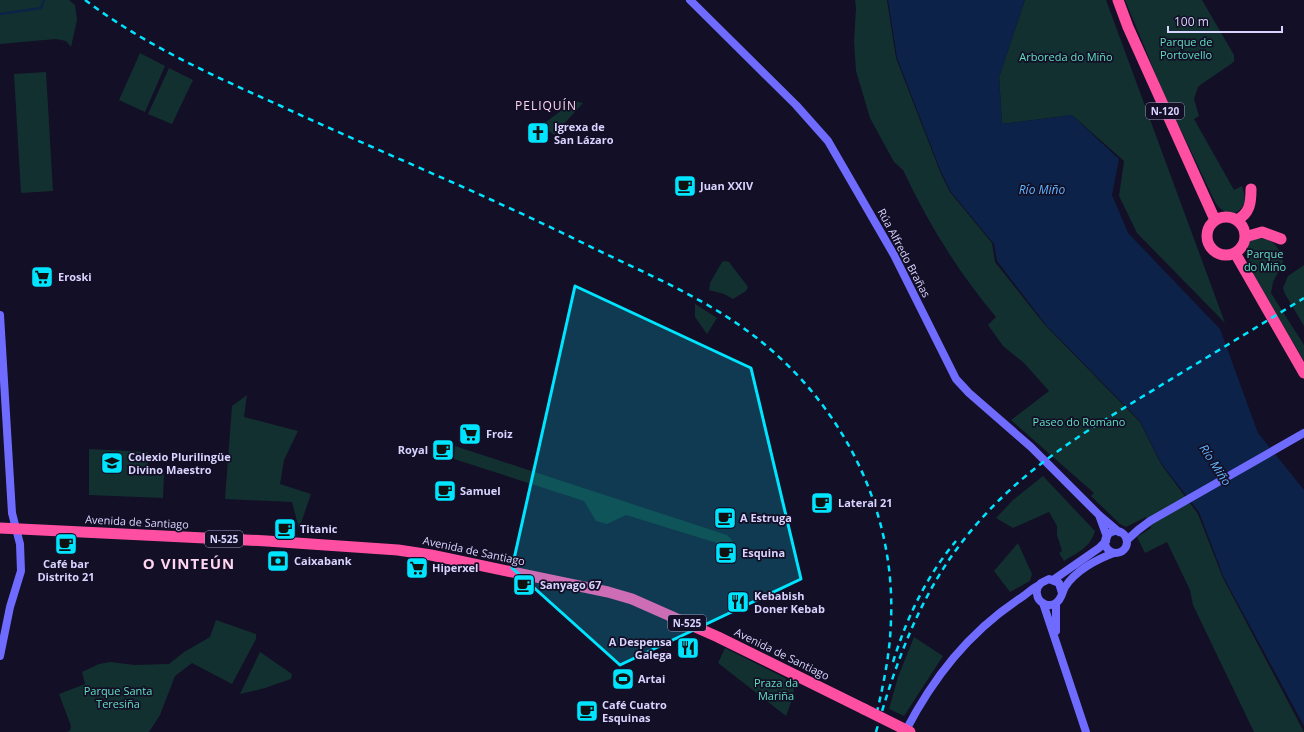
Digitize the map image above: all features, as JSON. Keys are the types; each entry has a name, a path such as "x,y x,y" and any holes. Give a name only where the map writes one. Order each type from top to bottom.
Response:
{"highway":[{"name":"N-120","path":"1118,0 1131,34 1215,220"},
{"path":"1237,220 1248,210 1251,200 1251,189"},
{"path":"1246,237 1242,225 1237,220 1226,217 1215,220 1207,231 1208,243 1216,253 1229,255 1235,254 1240,250 1246,237 1251,234 1262,232 1281,239"},
{"path":"1235,254 1304,373"},
{"name":"Avenida de Santiago","path":"0,528 267,541 405,551 602,591 632,599 718,637 910,732"}],"street":[{"name":"Rúa Alfredo Brañas","path":"690,0 796,105 828,141 894,255 956,379 983,407 1031,447 1099,515 1123,536"},
{"path":"0,315 12,513 21,548 21,571 10,607 0,656"},
{"path":"905,732 924,697 952,659 982,627 999,612 1043,581 1053,580 1099,548 1112,532 1123,536 1138,530 1304,433"},
{"name":"Rúa Alfredo Brañas","path":"1099,515 1106,539"},
{"path":"1057,643 1055,623 1056,603 1066,585 1082,570 1104,557 1114,553 1120,553 1124,550 1123,536"},
{"path":"1106,539 1108,550 1114,553"},
{"path":"1053,580 1061,586 1062,593"},
{"path":"1039,585 1037,592 1057,643 1086,732"},
{"path":"1020,598 1040,600 1050,605 1056,603"}],"highlighted area":[{"path":"575,286 751,368 801,579 620,665 512,568"}],"green space":[{"path":"0,0 69,0 75,5 77,20 71,47 66,41 56,39 0,44"},
{"name":"Paseo do Romano","path":"855,0 887,0 896,58 941,174 950,192 992,243 995,262 1045,325 1140,422 1161,464 1198,514 1223,578 1304,732 1254,732 1193,605 1190,590 1167,542 1145,553 1137,537 1151,528 1146,517 1126,527 1120,524 1091,496 1094,493 1011,420 1049,391 1024,363 1003,346 988,325 996,317 956,265 933,228 903,170 894,162 870,118 856,71 854,42"},
{"name":"Arboreda do Miño","path":"1025,0 1106,0 1225,323 1137,233 1119,196 1124,161 1072,115 1002,124 999,77"},
{"name":"Parque de Portovello","path":"1125,0 1202,0 1234,55 1234,61 1231,64 1198,87 1194,99 1199,116 1194,119 1234,190 1242,186 1245,200 1240,210 1236,213 1231,215 1219,207 1214,200 1163,92"},
{"path":"140,53 165,66 145,112 119,100"},
{"path":"169,68 193,80 172,124 148,114"},
{"path":"46,72 53,191 21,193 14,74"},
{"path":"574,101 583,103 554,135 542,125"},
{"name":"Parque do Miño","path":"1263,238 1272,242 1278,248 1282,257 1283,262 1273,282 1271,293 1304,345 1304,361 1250,268 1248,254 1249,244 1250,241"},
{"path":"722,262 729,262 748,287 746,291 733,299 724,294 709,290 710,283"},
{"path":"1304,265 1304,326 1283,288 1288,276"},
{"path":"695,304 717,318 707,334 695,317"},
{"path":"247,395 244,417 298,431 284,460 280,484 311,494 299,529 292,502 225,499 232,406"},
{"path":"455,446 727,535 732,540 733,548 626,515 607,524 596,521 584,501 454,459"},
{"path":"89,449 148,452 147,473 164,474 163,498 89,495"},
{"path":"1043,476 1095,531 1087,546 1064,561 1059,553 1062,551 1057,535 1057,526 1049,512 1013,528 996,518 1013,500"},
{"path":"1018,543 1032,574 1030,581 1010,592 994,571"},
{"name":"Parque Santa Teresiña","path":"216,620 256,634 256,639 232,684 192,663 175,676 160,715 149,732 66,732 70,731 71,726 59,694 85,684 82,672 99,664 110,662 135,665 169,664 184,652 210,637"},
{"path":"914,637 943,656 904,716 889,709 898,677"},
{"name":"Praza da Mariña","path":"725,648 785,678 794,687 793,697 786,716 718,663"},
{"path":"260,652 292,674 291,679 265,688 240,694"}],"water":[{"name":"Río Miño","path":"888,0 1025,0 999,77 1002,124 1072,115 1119,159 1112,195 1128,233 1220,329 1258,433 1304,490 1304,726 1224,578 1199,512 1161,463 1140,421 1046,325 997,261 994,244 951,192 941,172 897,58"}],"waterway":[{"path":"0,14 41,8 44,0"}],"railway":[{"path":"85,0 132,32 206,72 510,208 705,303 742,327 776,354 806,385 832,419 854,455 871,494 883,535 890,578 891,621 886,671 875,720"},
{"path":"876,732 899,660 918,614 942,570 956,550 977,523 999,500 1047,459 1099,423 1304,298"},
{"path":"893,662 898,645 918,598 935,569 956,541"}],"place":[{"name":"Igrexa de San Lázaro","path":"538,133"},
{"name":"Juan XXIV","path":"685,186"},
{"name":"Eroski","path":"42,277"},
{"name":"Froiz","path":"470,434"},
{"name":"Royal","path":"443,450"},
{"name":"Colexio Plurilingüe Divino Maestro","path":"112,463"},
{"name":"Samuel","path":"445,491"},
{"name":"Lateral 21","path":"822,503"},
{"name":"A Estruga","path":"725,518"},
{"name":"Titanic","path":"285,529"},
{"name":"Café bar Distrito 21","path":"66,544"},
{"name":"Esquina","path":"726,553"},
{"name":"Caixabank","path":"278,561"},
{"name":"Hiperxel","path":"417,568"},
{"name":"Sanyago 67","path":"524,585"},
{"name":"Kebabish Doner Kebab","path":"738,602"},
{"name":"A Despensa Galega","path":"688,648"},
{"name":"Artai","path":"623,679"},
{"name":"Café Cuatro Esquinas","path":"587,711"}],"district":[{"name":"PELIQUÍN","path":"546,106"},
{"name":"O VINTEÚN","path":"189,564"}]}
